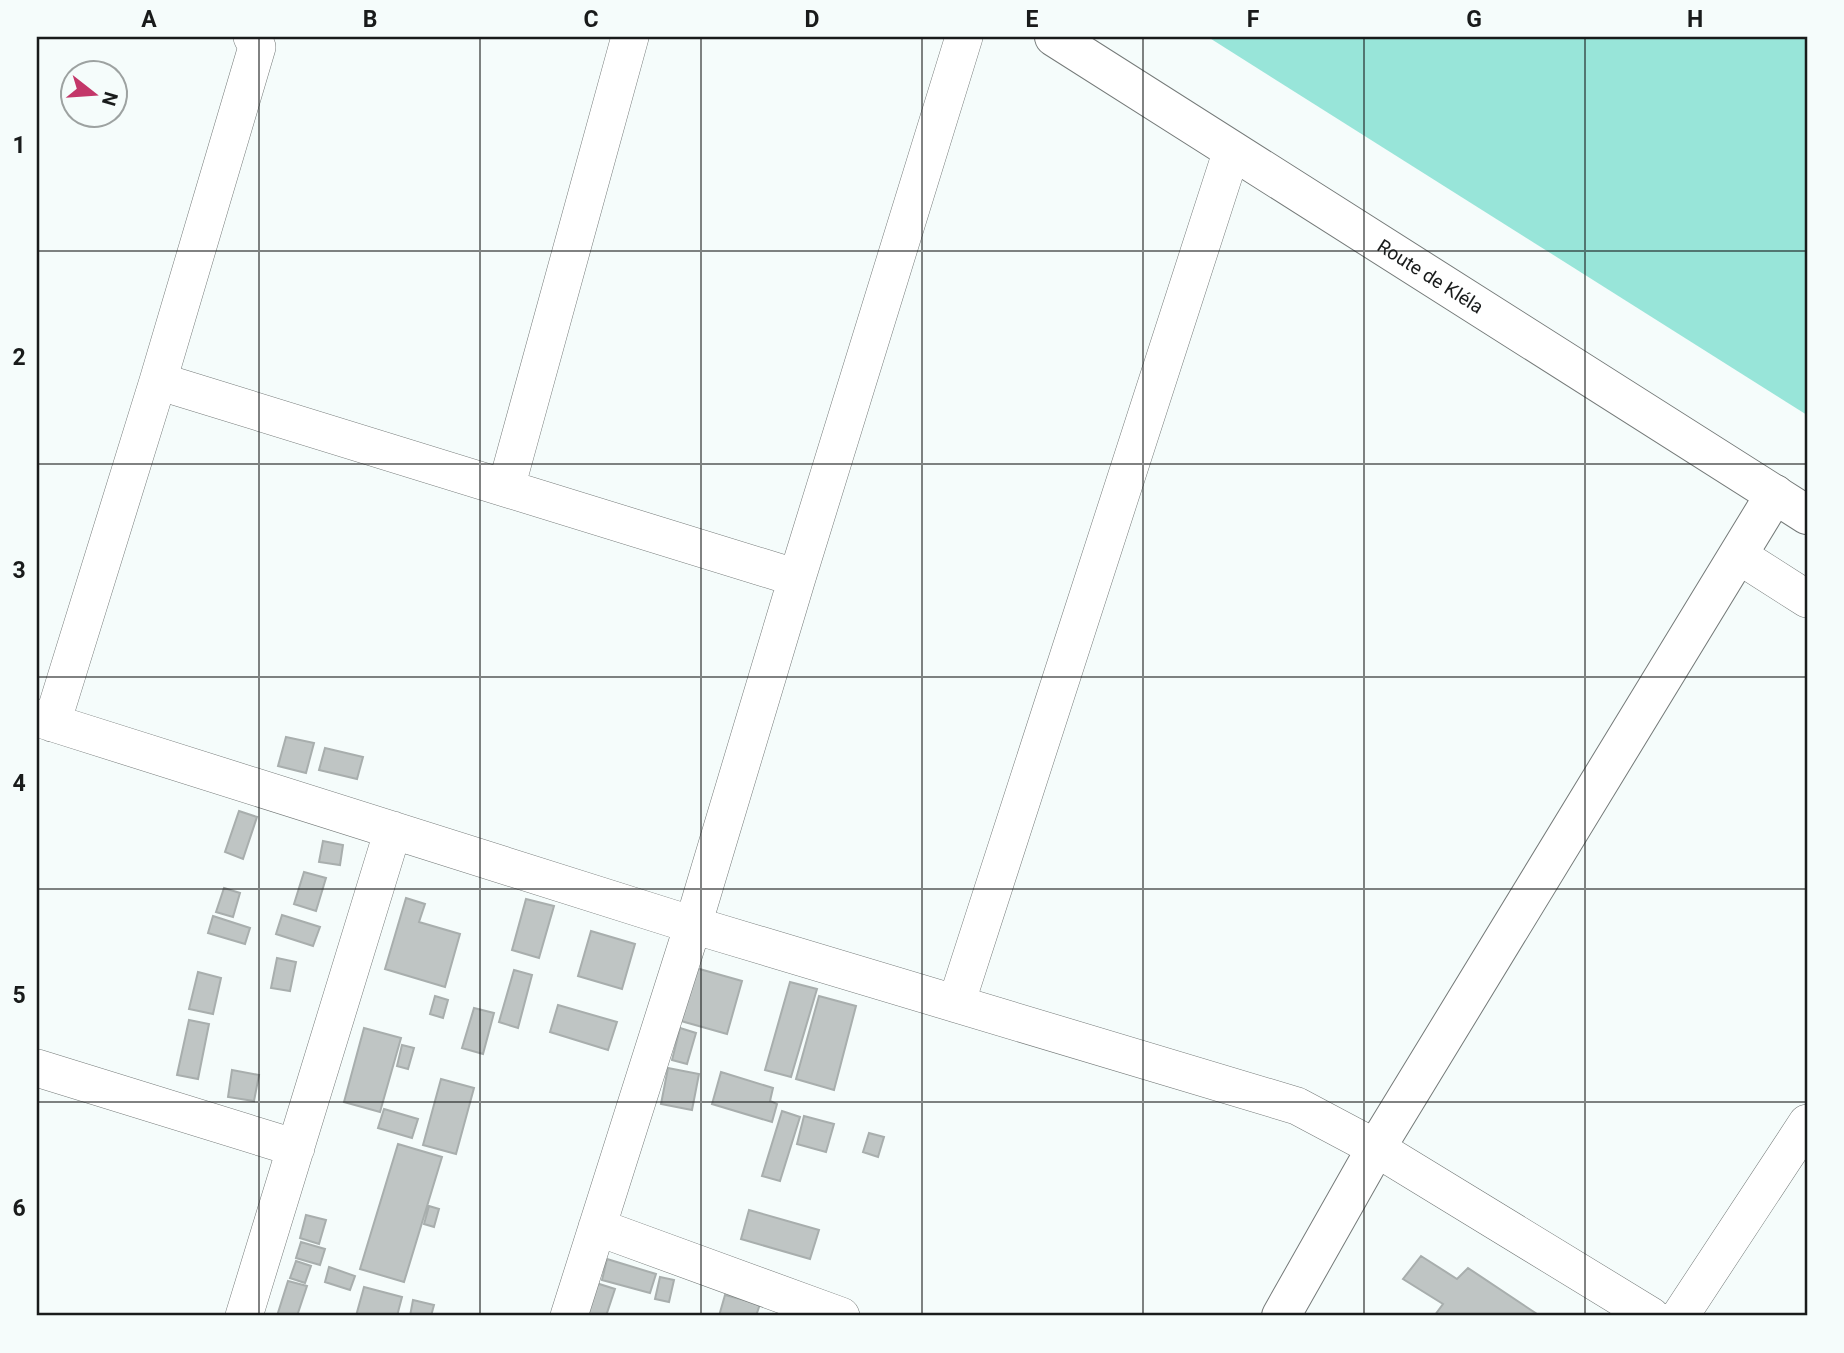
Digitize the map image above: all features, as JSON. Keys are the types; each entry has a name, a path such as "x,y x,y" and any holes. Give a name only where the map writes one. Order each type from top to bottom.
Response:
{"street":[{"path":"252,37 257,47 158,381 44,721 693,925 1297,1106 1376,1148 1651,1316"},
{"path":"506,488 630,37"},
{"path":"569,1316 693,925 964,37"},
{"name":"Route de Kléla","path":"1054,37 1807,515"},
{"path":"957,1004 1232,150"},
{"path":"158,381 797,578"},
{"path":"1281,1316 1376,1148 1775,494"},
{"path":"1738,555 1807,599"},
{"path":"244,1316 393,830"},
{"path":"37,1068 296,1148"},
{"path":"1680,1316 1807,1123"},
{"path":"597,1227 841,1316"}],"green space":[{"path":"1208,37 1807,37 1807,415"}],"building":[{"path":"286,737 314,743 306,773 278,766"},
{"path":"325,748 363,757 357,779 319,770"},
{"path":"239,811 257,817 243,859 225,852"},
{"path":"323,841 343,845 340,865 319,862"},
{"path":"304,872 326,878 316,911 294,904"},
{"path":"224,888 240,893 233,917 216,912"},
{"path":"406,898 425,904 419,922 460,934 445,987 385,969"},
{"path":"526,899 554,906 539,958 512,950"},
{"path":"282,915 320,927 313,946 276,934"},
{"path":"213,916 250,928 245,944 208,933"},
{"path":"591,931 635,944 622,989 578,976"},
{"path":"277,958 296,962 290,991 271,988"},
{"path":"696,968 742,981 727,1034 681,1021"},
{"path":"514,970 532,975 518,1028 499,1022"},
{"path":"198,972 221,978 213,1014 189,1009"},
{"path":"790,982 817,989 791,1077 765,1070"},
{"path":"435,996 448,1000 443,1018 430,1014"},
{"path":"819,996 856,1006 834,1090 796,1079"},
{"path":"558,1005 617,1022 608,1050 550,1032"},
{"path":"474,1008 494,1013 483,1054 462,1048"},
{"path":"189,1020 209,1024 198,1079 177,1075"},
{"path":"364,1028 401,1038 380,1112 344,1102"},
{"path":"680,1028 696,1033 687,1064 672,1060"},
{"path":"402,1045 414,1048 408,1069 397,1066"},
{"path":"668,1068 699,1074 692,1110 661,1104"},
{"path":"232,1070 259,1075 254,1101 228,1097"},
{"path":"721,1072 773,1088 770,1101 777,1104 772,1122 712,1104"},
{"path":"441,1079 474,1088 456,1154 423,1145"},
{"path":"384,1109 418,1119 412,1138 378,1128"},
{"path":"782,1111 800,1117 780,1181 762,1176"},
{"path":"804,1116 834,1124 826,1152 797,1144"},
{"path":"869,1133 884,1137 878,1157 863,1152"},
{"path":"398,1144 442,1157 404,1282 360,1269"},
{"path":"429,1206 439,1209 434,1227 424,1224"},
{"path":"749,1210 819,1230 810,1259 741,1239"},
{"path":"306,1215 326,1220 319,1244 300,1238"},
{"path":"301,1242 325,1249 320,1265 296,1258"},
{"path":"1421,1256 1457,1279 1468,1268 1540,1316 1435,1315 1443,1304 1403,1279"},
{"path":"607,1259 656,1274 650,1293 602,1280"},
{"path":"296,1261 311,1266 305,1283 290,1278"},
{"path":"329,1267 355,1276 350,1290 325,1282"},
{"path":"660,1277 674,1280 669,1302 655,1299"},
{"path":"288,1281 307,1286 297,1316 277,1316"},
{"path":"593,1282 615,1289 606,1316 582,1316"},
{"path":"364,1287 402,1297 397,1316 356,1316"},
{"path":"725,1295 760,1304 756,1316 719,1316"},
{"path":"413,1300 434,1305 431,1316 410,1316"}]}
